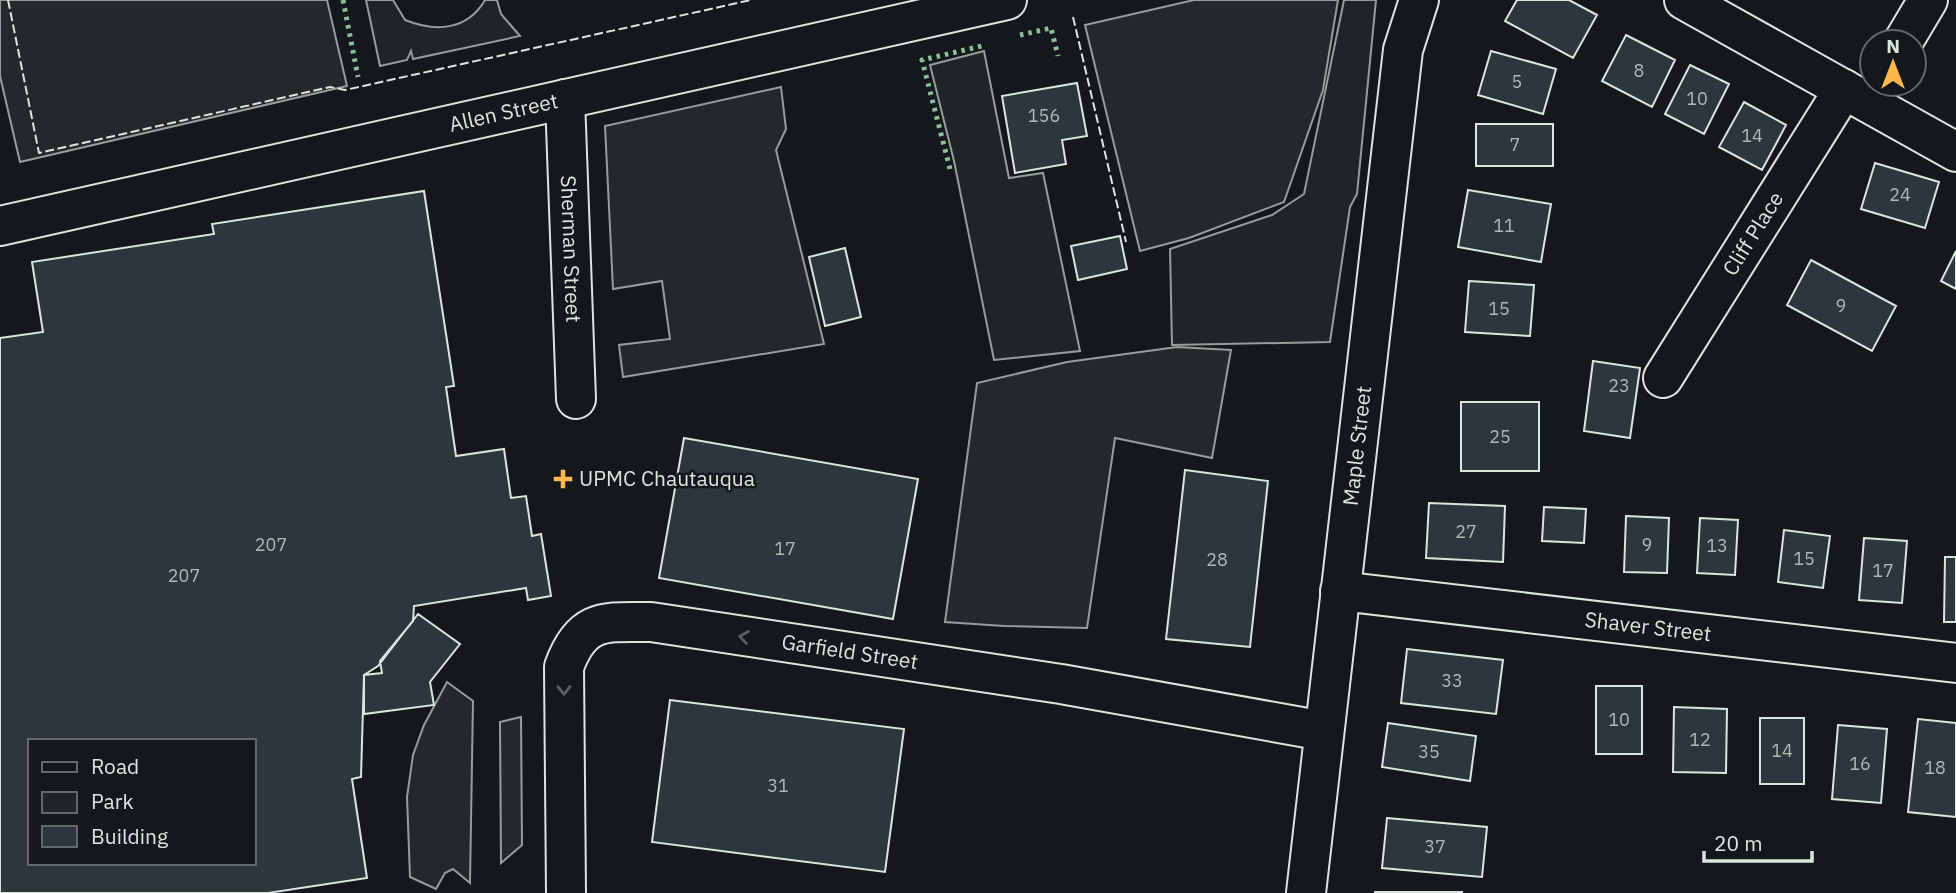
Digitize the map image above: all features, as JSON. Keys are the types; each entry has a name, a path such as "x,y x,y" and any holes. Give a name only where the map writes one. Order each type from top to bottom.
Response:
{"street":[{"name":"Allen Street","path":"0,226 1007,0"},
{"name":"Maple Street","path":"1306,893 1403,50 1419,0"},
{"path":"1684,0 1858,89"},
{"path":"1911,28 1928,0"},
{"name":"Cliff Place","path":"1663,378 1859,98"},
{"path":"1872,98 1956,152"},
{"name":"Sherman Street","path":"565,99 576,399"},
{"name":"Shaver Street","path":"1340,591 1956,663"},
{"name":"Garfield Street","path":"566,893 564,667 578,636 600,624 651,622 1061,684 1324,731"}],"green space":[{"path":"366,0 393,0 405,20 439,27 460,23 478,10 485,0 497,0 501,14 520,36 413,59 411,51 407,60 380,66"},
{"path":"1344,0 1376,0 1357,194 1350,207 1330,342 1172,345 1170,249 1272,215 1304,194"},
{"path":"984,51 1009,178 1043,173 1080,351 994,360 954,161 930,65"}],"shaded area":[{"path":"0,0 327,0 347,86 20,162 0,76"},
{"path":"1194,0 1338,0 1323,90 1284,202 1189,238 1140,251 1085,25"},
{"path":"781,87 786,129 776,150 824,344 623,377 619,345 670,339 662,281 613,289 605,126"},
{"path":"1177,347 1231,350 1212,458 1115,438 1087,628 945,622 977,383 1067,362"},
{"path":"447,682 473,701 470,883 453,869 445,873 436,889 410,877 407,797 413,755 424,725"},
{"path":"521,717 522,845 501,863 500,722"}],"building":[{"path":"1517,0 1569,0 1597,15 1573,58 1505,21"},
{"path":"1626,35 1675,60 1652,107 1602,81"},
{"path":"1491,51 1556,69 1543,114 1478,95"},
{"path":"1690,65 1729,84 1704,134 1665,114"},
{"path":"1077,83 1087,136 1062,140 1066,164 1015,173 1002,96"},
{"path":"1744,102 1786,125 1762,170 1719,147"},
{"path":"1476,124 1553,124 1553,166 1476,166"},
{"path":"1875,163 1939,182 1925,228 1861,209"},
{"path":"1468,190 1551,204 1541,262 1458,247"},
{"path":"424,191 454,386 446,387 456,456 504,449 511,498 526,496 532,536 541,534 551,596 528,600 526,588 414,606 413,621 380,661 382,673 364,675 361,777 352,779 367,878 268,893 0,893 0,338 43,332 32,262 214,234 212,224"},
{"path":"1120,236 1127,269 1078,280 1071,246"},
{"path":"845,248 861,317 825,326 809,257"},
{"path":"1956,251 1956,289 1941,281"},
{"path":"1811,260 1896,306 1872,351 1787,305"},
{"path":"1469,281 1534,285 1530,336 1465,332"},
{"path":"1593,361 1640,368 1630,438 1584,431"},
{"path":"1461,402 1539,402 1539,471 1461,471"},
{"path":"684,438 918,479 893,619 659,578"},
{"path":"1185,470 1268,481 1250,647 1166,639"},
{"path":"1429,503 1505,506 1503,562 1426,558"},
{"path":"1544,507 1586,509 1584,543 1542,541"},
{"path":"1626,516 1669,518 1667,573 1624,572"},
{"path":"1700,518 1738,520 1735,575 1697,573"},
{"path":"1784,530 1830,536 1823,588 1778,582"},
{"path":"1864,538 1907,541 1902,603 1859,600"},
{"path":"1945,557 1956,557 1956,622 1944,622"},
{"path":"418,614 460,644 430,682 434,705 364,714 364,675 378,666"},
{"path":"1407,649 1503,660 1496,714 1401,703"},
{"path":"1596,686 1642,686 1642,754 1596,754"},
{"path":"670,700 904,729 885,872 652,842"},
{"path":"1674,707 1727,709 1726,773 1673,772"},
{"path":"1760,718 1804,718 1804,784 1760,784"},
{"path":"1918,719 1956,723 1956,817 1908,812"},
{"path":"1388,723 1476,736 1470,781 1382,767"},
{"path":"1838,725 1887,729 1881,803 1832,799"},
{"path":"1387,818 1487,827 1482,877 1382,868"},
{"path":"1462,892 1462,893 1375,893"}],"hedge":[{"path":"343,0 358,77"},
{"path":"1020,35 1051,28 1058,56"},
{"path":"950,169 922,60 986,45"}],"fence":[{"path":"8,0 39,153 330,87 345,90 751,0"},
{"path":"1073,17 1126,242"}],"place":[{"name":"UPMC Chautauqua","path":"563,479"}]}
